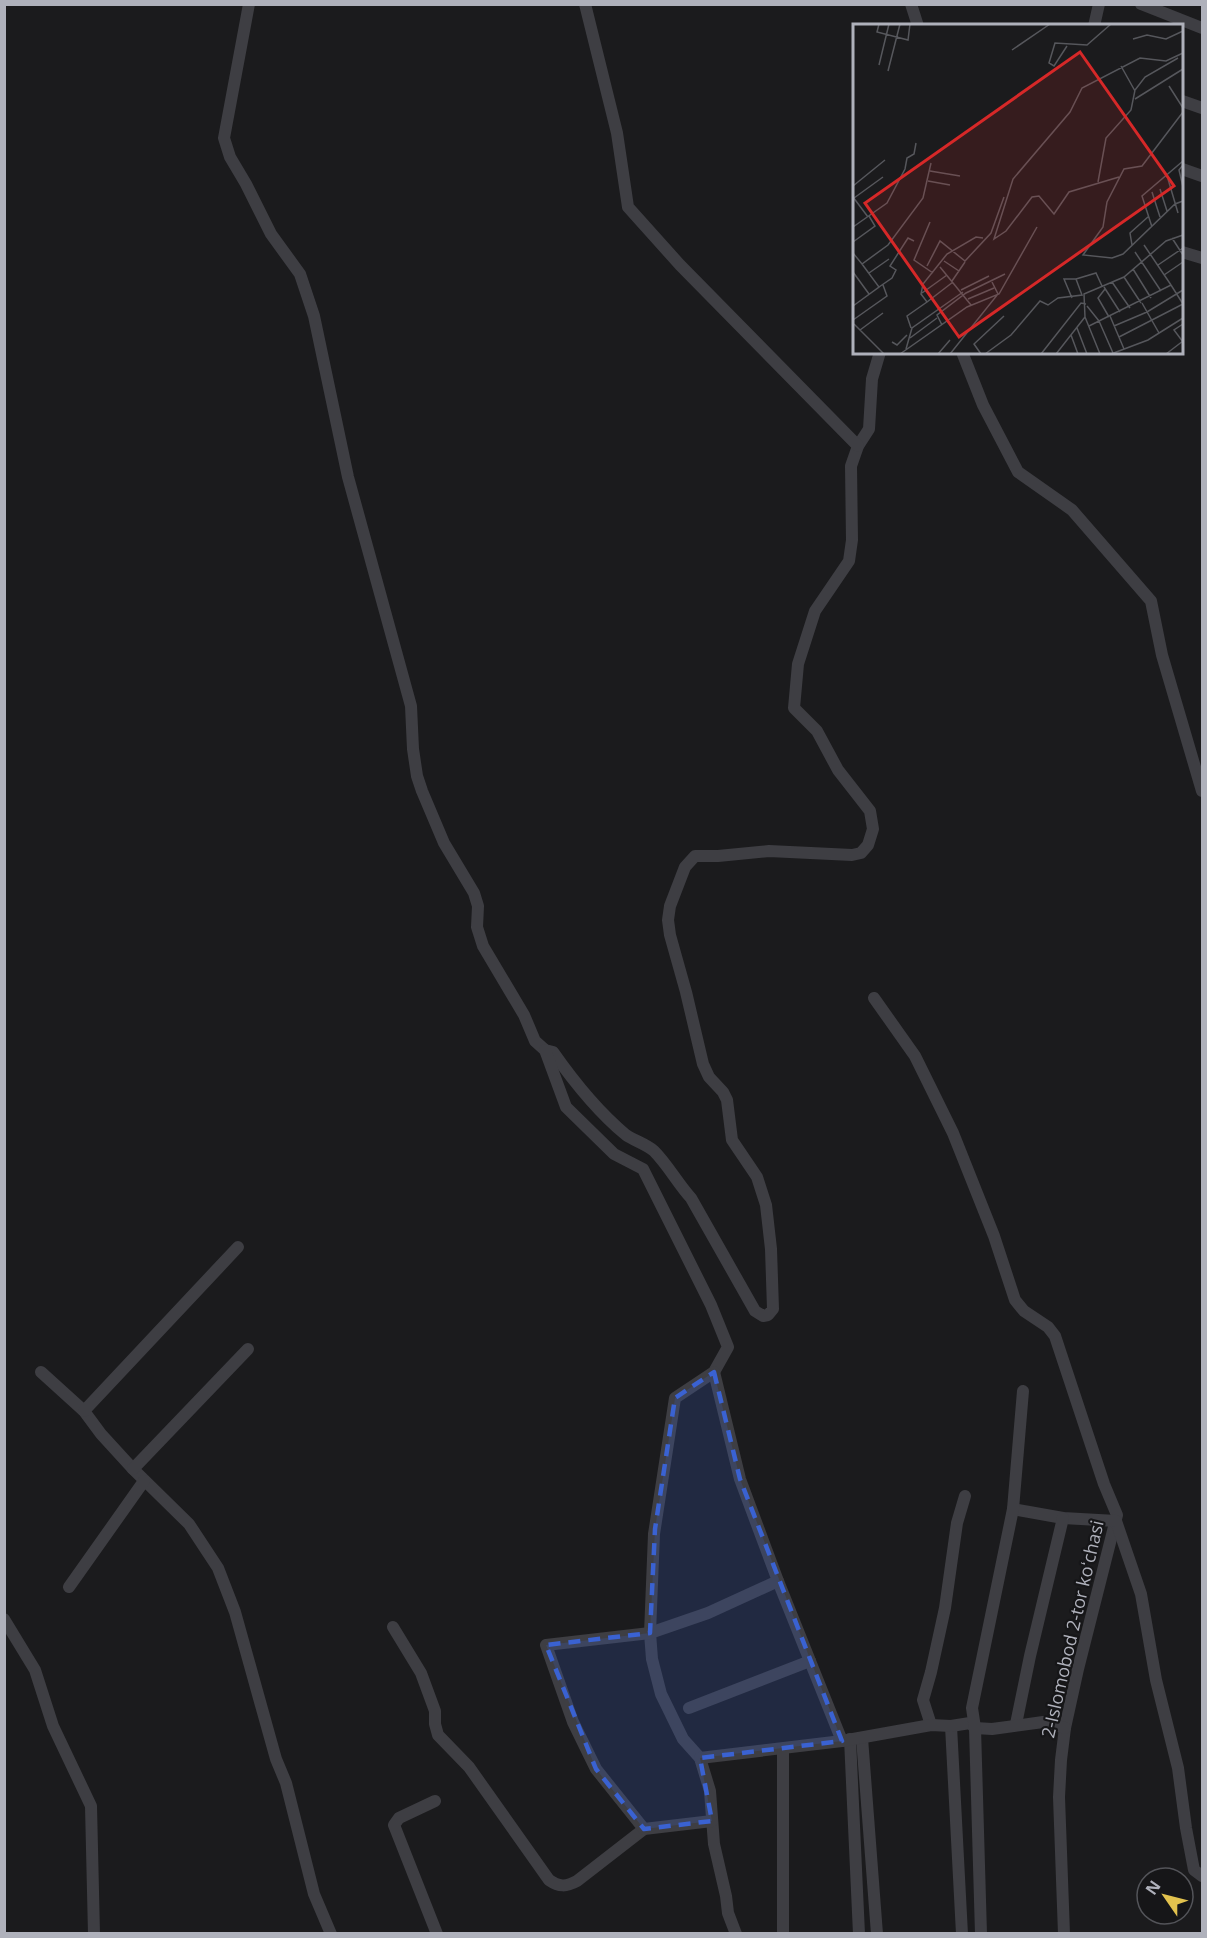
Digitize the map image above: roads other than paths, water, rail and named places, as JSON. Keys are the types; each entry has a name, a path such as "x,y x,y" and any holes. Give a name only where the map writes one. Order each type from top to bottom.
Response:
{"street":[{"path":"249,4 224,138 230,157 271,234 300,274 314,316 348,477 411,706 413,749 422,791 444,843 474,893 478,906 477,927 483,946 525,1015 535,1041 545,1050 566,1107 614,1154 643,1169 711,1305 728,1347 714,1372 675,1398 655,1529 650,1633 651,1659 661,1694 682,1739 700,1758 710,1791 714,1844 728,1912 736,1934"},
{"path":"585,4 617,133 628,207 680,265 858,446"},
{"path":"911,4 917,24"},
{"path":"1094,24 1099,4"},
{"path":"1140,4 1203,28"},
{"path":"1183,101 1203,108"},
{"path":"1183,169 1203,176"},
{"path":"1183,252 1203,258"},
{"path":"545,1050 553,1052 580,1090 627,1135 652,1149 659,1157 691,1198 755,1311 763,1316 768,1315 773,1309 771,1249 766,1205 757,1177 732,1140 727,1100 709,1077 703,1064 668,920 670,906 686,867 695,856 769,851 852,855 861,853 873,829 870,811 838,770 817,731 794,708 798,664 815,611 849,561 852,540 851,466 858,446 869,429 872,379 879,354"},
{"path":"963,354 983,405 1018,472 1072,510 1151,601 1162,655 1203,791"},
{"name":"2-Islomobod 2-tor koʻchasi","path":"874,998 915,1056 953,1133 994,1236 1015,1300 1023,1311 1048,1327 1055,1336 1104,1484 1117,1515 1065,1728 1059,1797 1064,1934"},
{"path":"84,1411 238,1247"},
{"path":"133,1469 248,1349"},
{"path":"41,1372 84,1411 101,1434 144,1481 189,1524 218,1568 235,1612 276,1759 286,1783 314,1894 331,1934"},
{"path":"714,1372 740,1479 778,1581 810,1661 851,1739 877,1934"},
{"path":"981,1934 975,1728 972,1708 1013,1509 1023,1391"},
{"path":"69,1587 144,1481"},
{"path":"931,1725 923,1700 945,1608 957,1522 965,1496"},
{"path":"1013,1509 1063,1518 1116,1521 1141,1594 1156,1680 1178,1768 1194,1870 1203,1876"},
{"path":"1016,1724 1063,1518"},
{"path":"644,1829 596,1769 573,1722 546,1645 650,1633 708,1613 778,1581"},
{"path":"4,1619 35,1670 53,1726 91,1806 94,1934"},
{"path":"393,1627 421,1673 435,1711 436,1731 441,1739 469,1767 549,1880 556,1885 571,1884 644,1829 712,1821"},
{"path":"689,1708 810,1661"},
{"path":"700,1758 783,1749 931,1725 951,1726 970,1723 975,1728 992,1729 1043,1722 1065,1728"},
{"path":"951,1726 962,1934"},
{"path":"851,1739 859,1934"},
{"path":"783,1749 783,1934"},
{"path":"435,1801 399,1818 394,1825 437,1934"}]}
